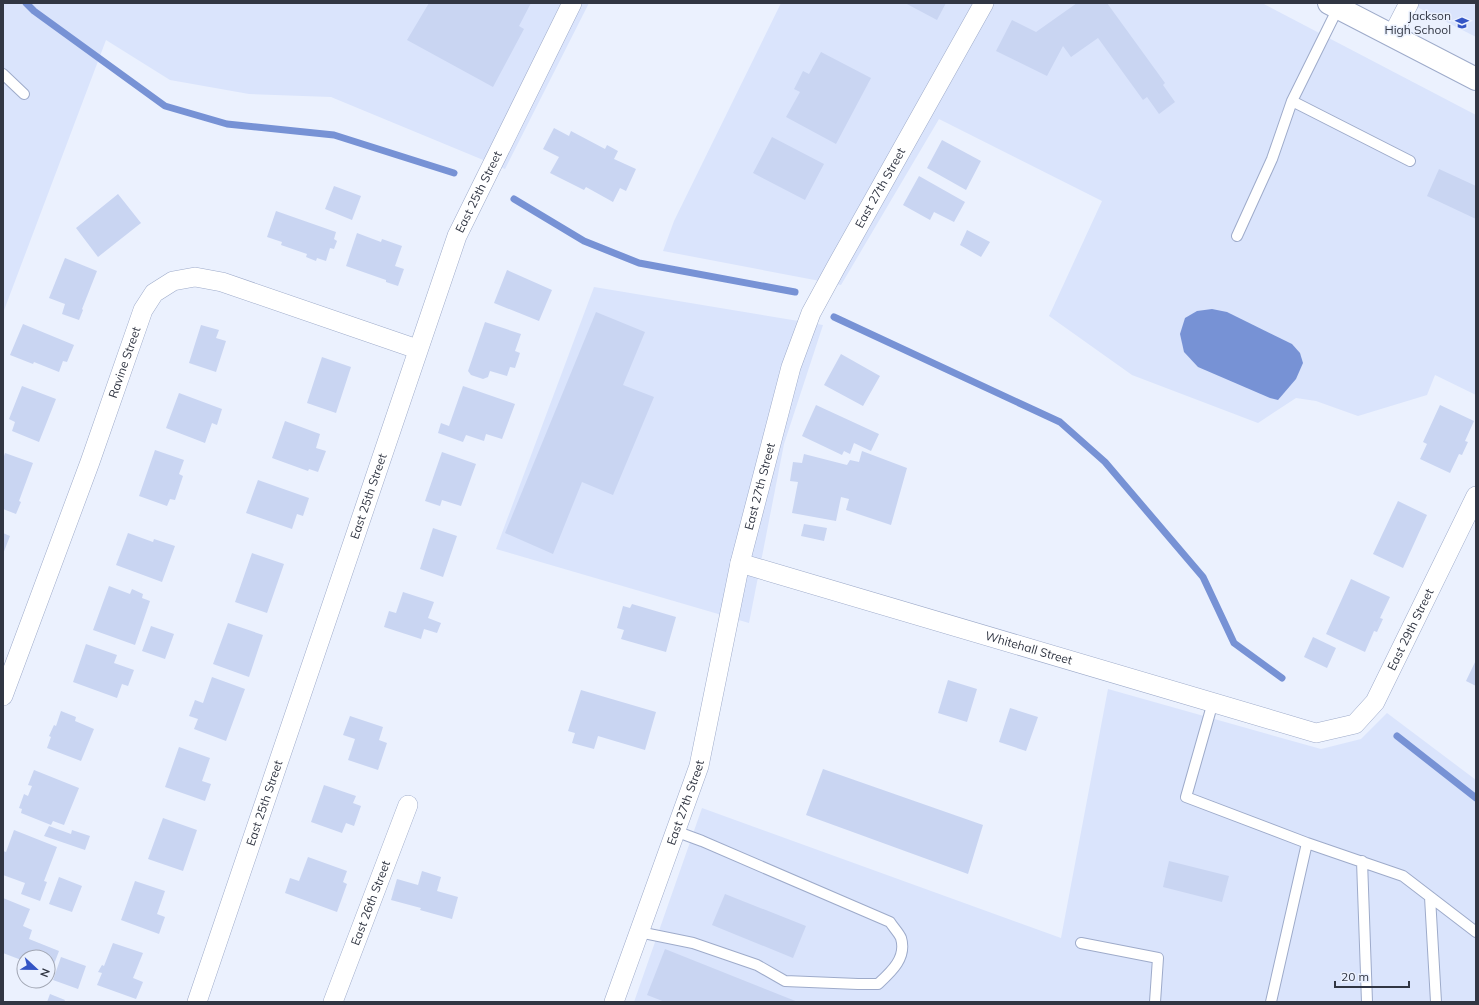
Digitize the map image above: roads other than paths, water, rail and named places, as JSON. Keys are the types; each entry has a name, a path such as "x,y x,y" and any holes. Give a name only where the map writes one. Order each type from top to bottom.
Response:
{"main road":[{"path":"1334,5 1476,79"}],"street":[{"name":"East 25th Street","path":"197,1002 417,349 457,236 572,3"},
{"name":"East 27th Street","path":"614,1002 698,766 740,563 791,367 811,313 984,3"},
{"path":"1392,36 1408,3"},
{"name":"Ravine Street","path":"3,696 90,462 143,310 154,293 173,281 195,277 222,282 417,349"},
{"name":"East 29th Street","path":"1316,733 1355,724 1375,702 1476,496"},
{"name":"Whitehall Street","path":"740,563 1316,733"},
{"name":"East 26th Street","path":"333,1002 408,804"}],"lane":[{"path":"1237,236 1272,159 1292,101 1334,5"},
{"path":"3,74 24,94"},
{"path":"1292,101 1410,161"},
{"path":"1213,702 1186,797 1307,843 1403,876 1476,932"},
{"path":"639,932 693,943 757,965 786,981 878,984 894,969 901,954 901,938 890,922 702,841 674,832"},
{"path":"1271,1002 1307,843"},
{"path":"1362,861 1367,1002"},
{"path":"1430,897 1436,1002"},
{"path":"1081,943 1158,958 1155,1002"}],"water":[{"path":"1212,309 1227,312 1292,344 1300,353 1303,363 1296,379 1278,400 1270,398 1198,367 1184,352 1180,334 1185,318 1197,311"}],"waterway":[{"path":"26,3 34,11 165,106 227,124 334,135 454,173"},
{"path":"514,199 584,241 639,263 795,292"},
{"path":"834,317 1060,422 1105,462 1203,577 1234,643 1282,678"},
{"path":"1397,736 1476,798"}],"place":[{"name":"Jackson High School","path":"1462,23"}]}
